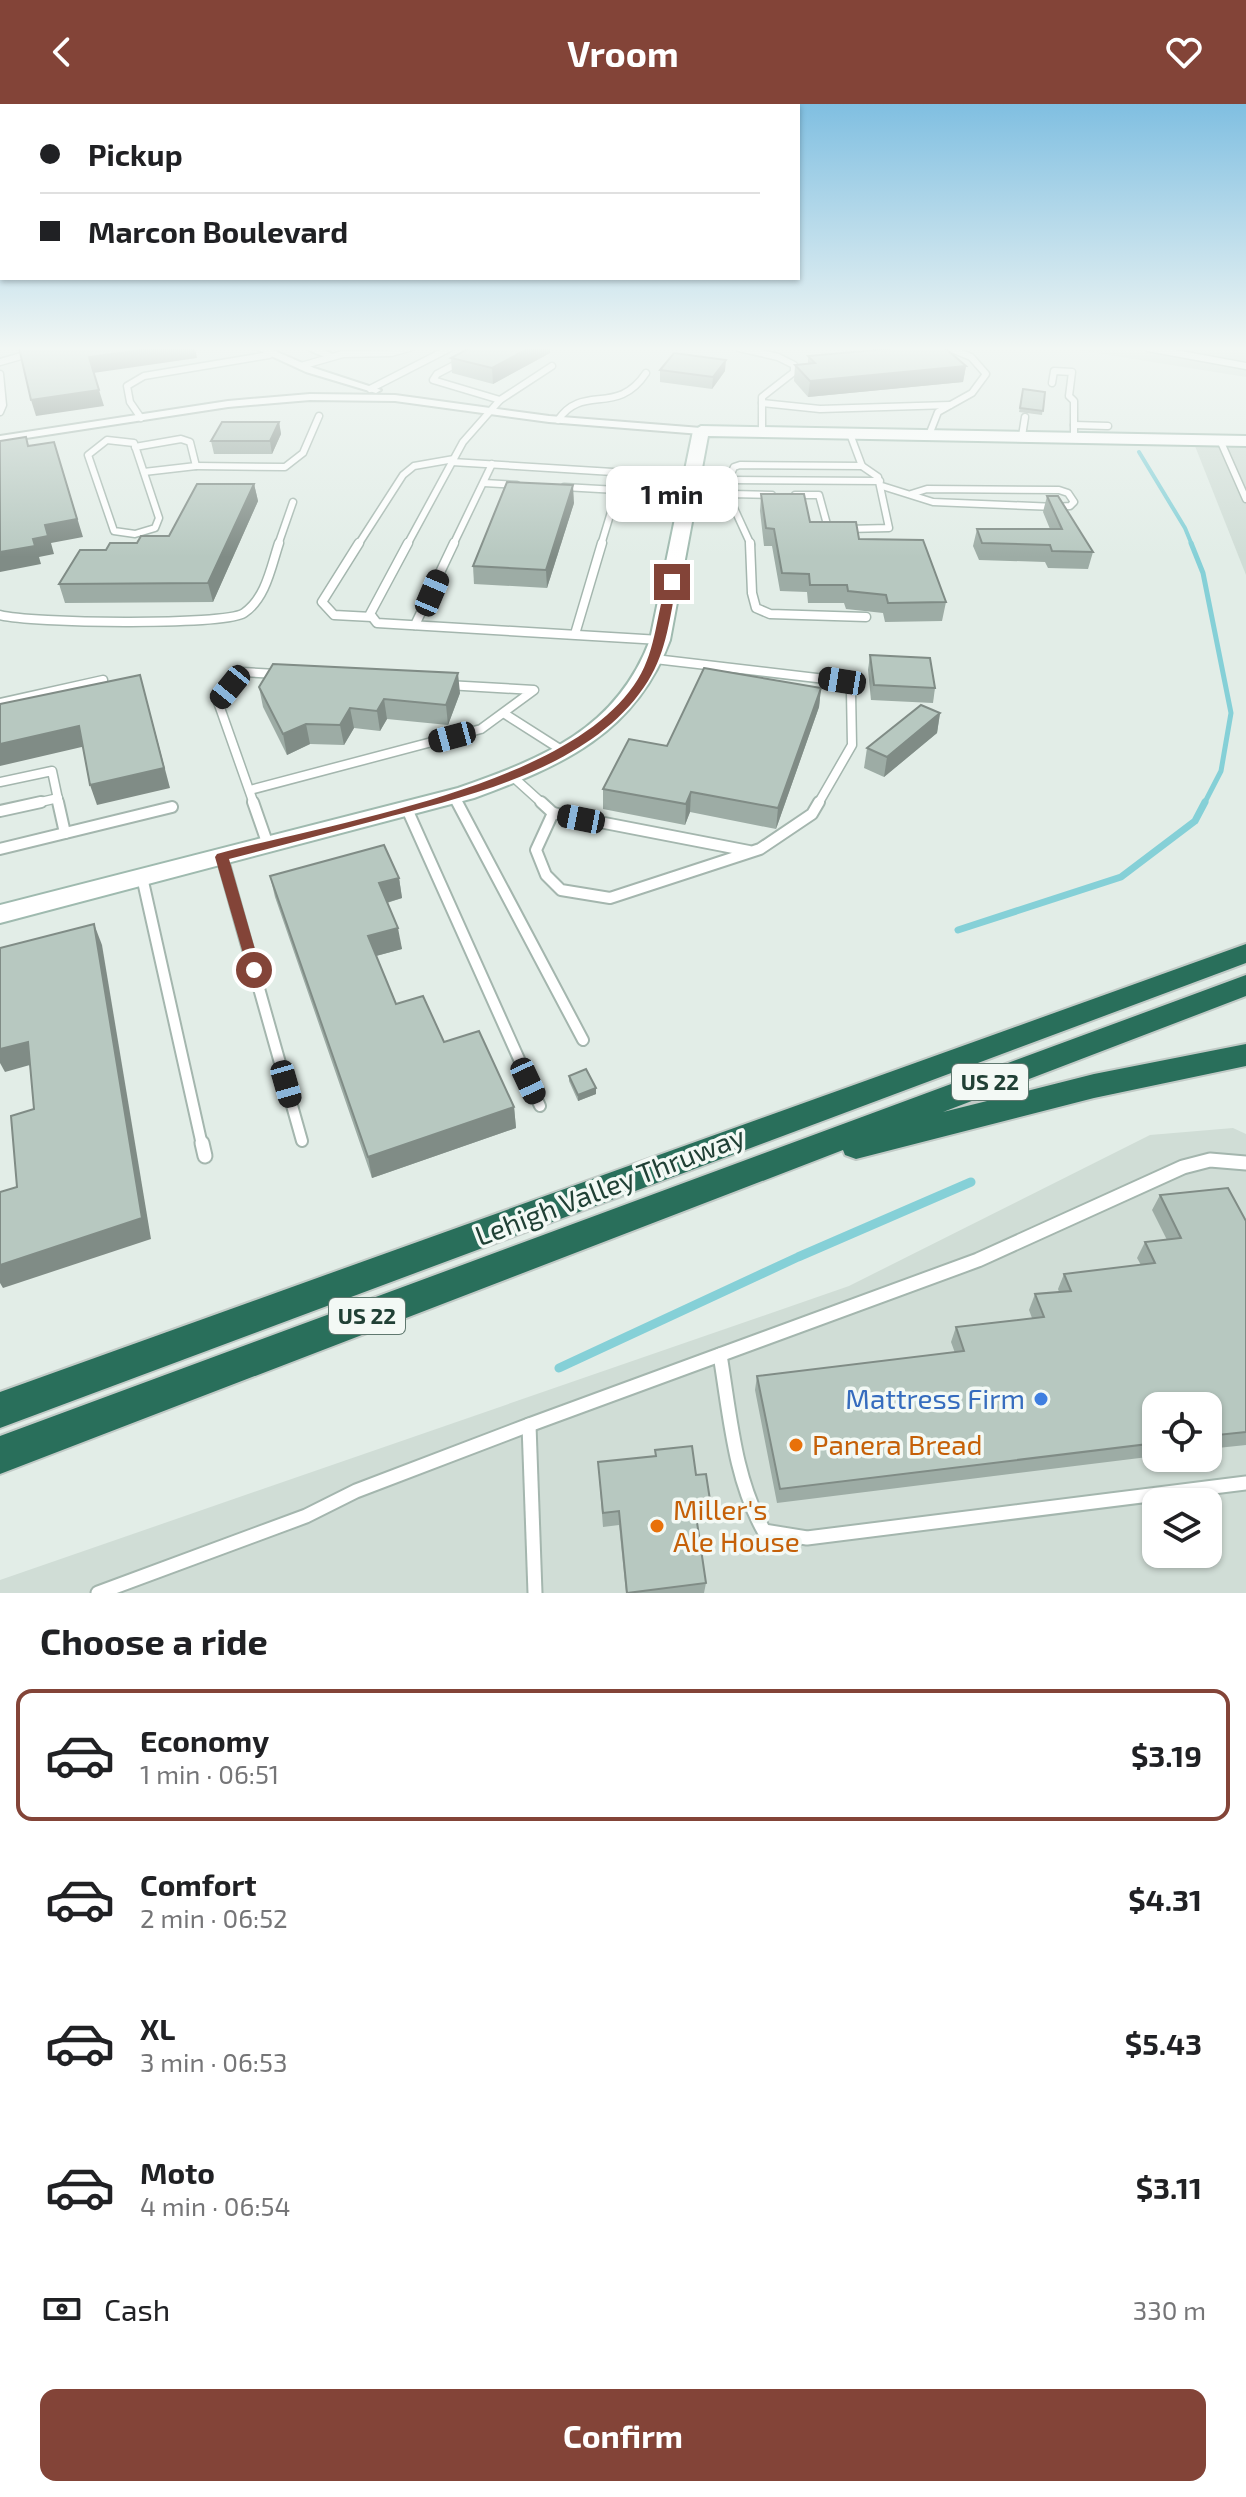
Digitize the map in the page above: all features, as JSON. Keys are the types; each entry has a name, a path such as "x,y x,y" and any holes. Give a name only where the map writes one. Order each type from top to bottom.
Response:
{"highway":[{"name":"Lehigh Valley Thruway","path":"0,1410 1246,953"},
{"name":"Lehigh Valley Thruway","path":"0,1455 1246,985"},
{"path":"734,1178 1066,1092 1246,1055"}],"street":[{"path":"0,439 145,417"},
{"path":"539,417 701,431 1022,436 1074,431 1246,441"},
{"path":"0,914 454,796 512,776 563,751 611,717 629,699 658,649 701,431"}],"lane":[{"path":"144,472 196,466 285,467 295,464 301,459 318,417"},
{"path":"484,417 463,442 370,614 377,623 575,634 842,681 851,692 852,745 812,814 753,852 610,898 561,890 546,875 536,850 553,813"},
{"path":"762,417 762,433"},
{"path":"929,435 936,417"},
{"path":"1022,436 1025,417"},
{"path":"1074,417 1074,431 1108,426"},
{"path":"103,423 107,440"},
{"path":"850,434 862,466"},
{"path":"135,447 186,439 190,442 196,466"},
{"path":"107,440 134,443 135,447 159,518 155,528 137,534 114,531 88,455 107,440"},
{"path":"1220,440 1246,499"},
{"path":"372,617 334,615 322,602 403,475 414,466 453,461 613,472 621,479 575,634"},
{"path":"415,625 492,464"},
{"path":"814,465 826,528 889,528 881,484 870,470 862,466 814,465 740,465 734,467 730,480 733,509 751,544 750,597 756,608 770,614 866,617"},
{"path":"730,480 881,484 933,502 963,505 1056,507 1070,506 1074,502 1068,493 1059,490 927,489 911,494"},
{"path":"484,483 529,485"},
{"path":"558,487 688,494"},
{"path":"731,494 775,495"},
{"path":"790,495 819,495"},
{"path":"0,615 18,620 78,622 215,619 242,615 260,599 293,502"},
{"path":"268,845 218,702 242,672 288,675"},
{"path":"0,703 103,680"},
{"path":"250,790 481,729 534,690 442,685"},
{"path":"505,714 563,751"},
{"path":"0,782 52,771 65,833"},
{"path":"512,776 553,813 753,852"},
{"path":"454,796 583,1040"},
{"path":"0,811 58,798"},
{"path":"0,849 172,807"},
{"path":"407,809 540,1106"},
{"path":"222,857 302,1141"},
{"path":"142,877 205,1156"},
{"path":"98,1593 306,1516 356,1491 529,1425 978,1260 1183,1167 1210,1160 1246,1163"},
{"path":"720,1355 745,1485 754,1517 764,1531 807,1538 1246,1483"},
{"path":"529,1425 535,1593"}],"shaded area":[{"path":"1195,446 1246,448 1246,575"},
{"path":"1233,1128 1246,1134 1246,1593 0,1593 0,1580 849,1286 1150,1135"}],"building":[{"path":"222,422 279,422 270,441 211,441"},
{"path":"26,437 28,446 54,442 77,519 45,525 48,536 33,539 35,546 0,552 0,441"},
{"path":"507,482 573,485 546,570 473,566"},
{"path":"197,484 254,484 208,583 59,584 80,550 106,550 110,543 137,543 141,536 169,536"},
{"path":"761,494 804,494 810,522 856,522 859,539 923,540 946,602 888,603 886,595 848,591 847,585 810,585 809,574 782,573 774,529 766,528"},
{"path":"1047,496 1058,496 1093,552 1052,551 1050,545 982,543 977,529 1062,529"},
{"path":"870,655 930,658 935,688 874,685"},
{"path":"273,664 458,673 446,705 384,699 377,711 350,708 340,725 306,724 283,734 259,687"},
{"path":"704,668 821,688 778,808 691,792 686,804 603,789 629,739 667,746"},
{"path":"140,675 164,768 90,785 79,726 0,744 0,704"},
{"path":"921,705 940,713 887,757 867,748"},
{"path":"384,845 399,878 379,883 398,928 368,936 396,1004 423,996 444,1042 479,1031 514,1107 368,1157 270,876"},
{"path":"94,924 142,1218 0,1265 0,1192 17,1187 11,1116 34,1109 28,1042 0,1049 0,948"},
{"path":"586,1069 596,1088 578,1095 569,1076"},
{"path":"1228,1188 1246,1221 1246,1432 1222,1435 1222,1392 1142,1392 1142,1445 780,1489 757,1376 964,1351 956,1327 1044,1317 1035,1294 1071,1291 1064,1274 1155,1263 1145,1242 1181,1238 1160,1195"},
{"name":"Miller's Ale House","path":"692,1446 696,1475 706,1474 710,1500 694,1502 706,1583 627,1593 619,1511 603,1513 598,1462 656,1456 655,1450"}],"waterway":[{"path":"1139,452 1192,545"},
{"path":"1191,543 1203,573 1231,713 1221,771 1204,804"},
{"path":"958,930 1121,877 1195,821 1205,802"},
{"path":"559,1368 798,1257 971,1182"}],"place":[{"name":"Mattress Firm","path":"1041,1399"},
{"name":"Panera Bread","path":"796,1445"},
{"name":"Miller's Ale House","path":"657,1526"}],"route":[{"path":"254,970 222,857 466,793 534,767 563,751 611,717 643,681 659,644 672,582"}]}
